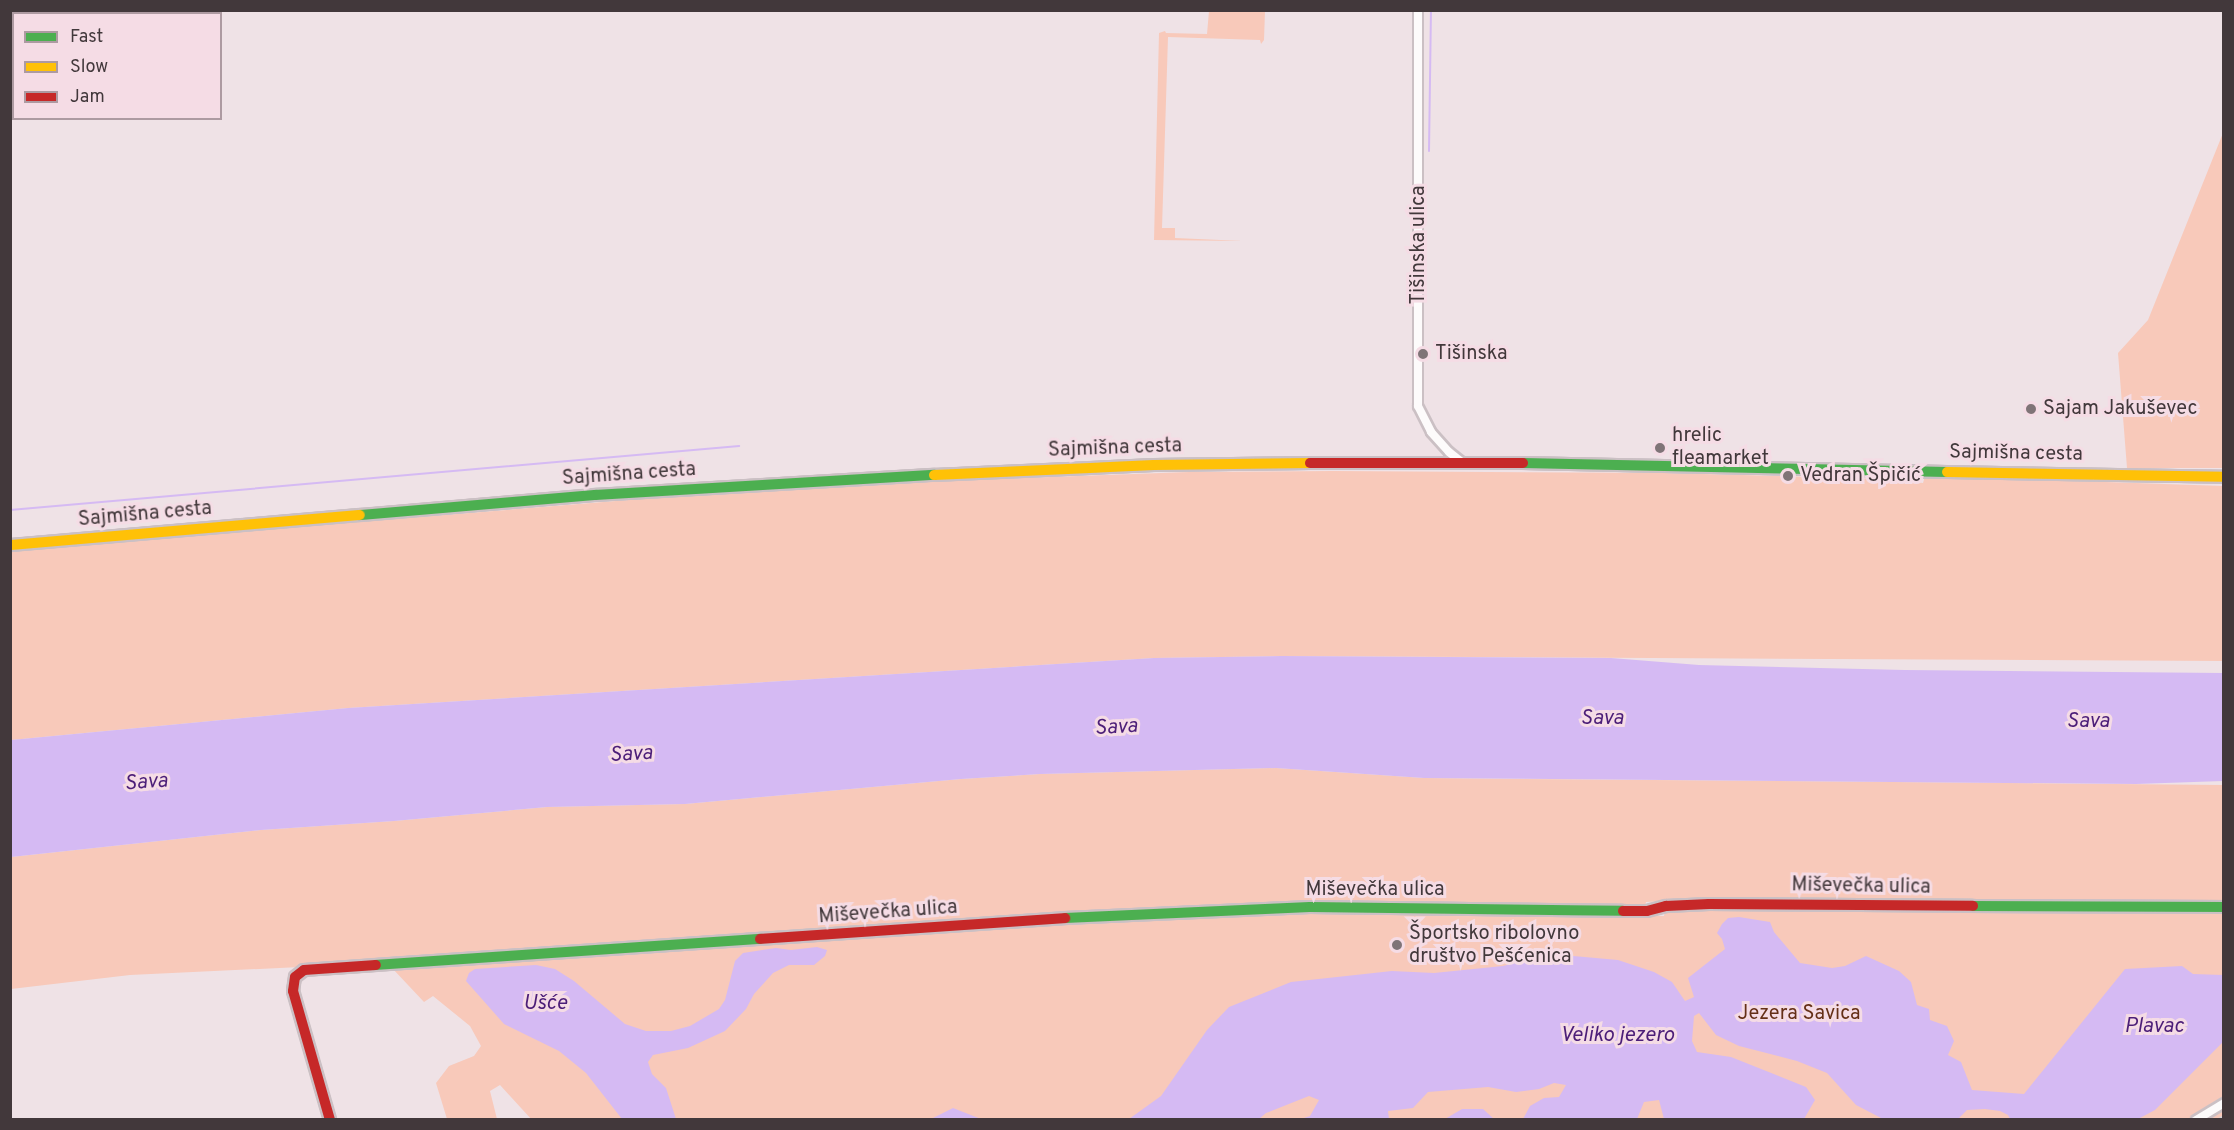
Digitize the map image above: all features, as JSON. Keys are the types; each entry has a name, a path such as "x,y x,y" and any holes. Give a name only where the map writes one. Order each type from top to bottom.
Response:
{"street":[{"name":"Tišinska ulica","path":"1418,10 1418,406 1431,432 1449,452 1462,462"},
{"name":"Sajmišna cesta","path":"10,545 583,496 821,480 1154,465 1462,462 2223,477"},
{"name":"Miševečka ulica","path":"330,1119 293,991 295,977 304,970 1047,919 1310,907 1647,910 1666,906 1709,904 2223,907"},
{"path":"2196,1119 2223,1103"}],"green space":[{"path":"1209,11 1265,11 1264,40 1261,44 1260,40 1168,37 1162,228 1175,228 1175,238 1243,241 1154,240 1159,33 1165,31 1166,33 1207,34"},
{"path":"2223,133 2223,468 2127,468 2118,353 2148,320"},
{"path":"1189,472 1665,473 1886,479 1916,476 1916,482 1923,483 1925,476 2223,486 2223,661 1281,656 1154,658 348,708 11,740 11,550 802,486"},
{"path":"1276,768 1424,778 2223,785 2223,904 1702,899 1646,902 1645,906 1317,903 300,967 130,975 11,989 11,857 261,830 547,807 685,804 1040,774"},
{"name":"Jezera Savica","path":"1700,907 2223,910 2223,1119 532,1120 500,1085 490,1091 497,1119 447,1119 436,1083 449,1066 474,1056 481,1046 470,1026 433,996 424,1002 392,968 855,939 1047,923 1317,911 1664,916 1665,910"}],"water":[{"name":"Sava","path":"1281,656 1611,658 1699,665 1905,670 2223,673 2223,781 2136,784 1424,778 1276,768 1040,774 685,804 547,807 261,830 11,857 11,740 348,708 1154,658"},
{"path":"1739,917 1770,922 1774,932 1800,963 1832,968 1845,966 1866,956 1899,971 1911,982 1917,1005 1929,1009 1930,1020 1947,1026 1954,1041 1948,1055 1961,1062 1972,1090 2024,1094 2125,969 2182,966 2193,974 2223,975 2223,1042 2155,1110 2138,1119 2010,1119 2008,1115 2000,1111 1985,1109 1967,1110 1958,1119 1883,1119 1856,1105 1827,1073 1797,1061 1739,1046 1716,1035 1699,1013 1694,1016 1692,1041 1697,1052 1731,1057 1806,1087 1815,1100 1804,1119 1664,1119 1659,1100 1644,1102 1637,1119 1523,1119 1530,1106 1544,1098 1559,1097 1566,1085 1554,1083 1539,1089 1516,1092 1488,1087 1428,1092 1413,1108 1388,1111 1389,1119 1301,1119 1310,1116 1319,1100 1309,1096 1266,1113 1259,1119 1129,1119 1161,1096 1207,1030 1229,1007 1291,982 1392,971 1434,973 1503,966 1551,954 1618,960 1654,972 1672,982 1685,1001 1694,997 1688,978 1725,949 1717,933 1722,924 1728,918"},
{"name":"Ušće","path":"817,947 827,950 825,956 814,965 789,965 773,973 754,994 746,1009 725,1031 688,1048 653,1055 648,1062 652,1074 666,1088 676,1119 622,1119 586,1073 559,1051 504,1024 466,981 469,973 475,969 536,965 555,969 574,981 625,1024 646,1031 671,1031 690,1026 719,1009 725,1000 735,961 743,953 776,948 791,950"},
{"path":"953,1108 981,1119 931,1119"},
{"path":"1462,1109 1483,1109 1494,1119 1445,1119"}],"waterway":[{"path":"1429,151 1431,10"},
{"path":"10,510 739,446"}],"railway":[{"path":"2219,1120 2224,1117"}],"traffic: fast":[{"path":"1523,463 1947,472"},
{"path":"360,515 595,495 934,475"},
{"path":"1973,906 2224,907"},
{"path":"1065,918 1310,907 1623,911"},
{"path":"376,965 760,939"}],"traffic: slow":[{"path":"934,475 1154,465 1310,463"},
{"path":"1947,472 2224,477"},
{"path":"10,545 360,515"}],"traffic: jam":[{"path":"1310,463 1523,463"},
{"path":"1623,911 1647,911 1666,906 1709,904 1973,906"},
{"path":"760,939 1065,918"},
{"path":"330,1120 293,991 295,977 304,970 376,965"}],"place":[{"name":"Tišinska","path":"1423,354"},
{"name":"Sajam Jakuševec","path":"2031,409"},
{"name":"hrelic fleamarket","path":"1660,448"},
{"name":"Vedran Špičić","path":"1788,476"},
{"name":"Športsko ribolovno društvo Pešćenica","path":"1397,945"}],"water label":[{"name":"Plavac","path":"2154,1027"},
{"name":"Veliko jezero","path":"1617,1036"}]}
